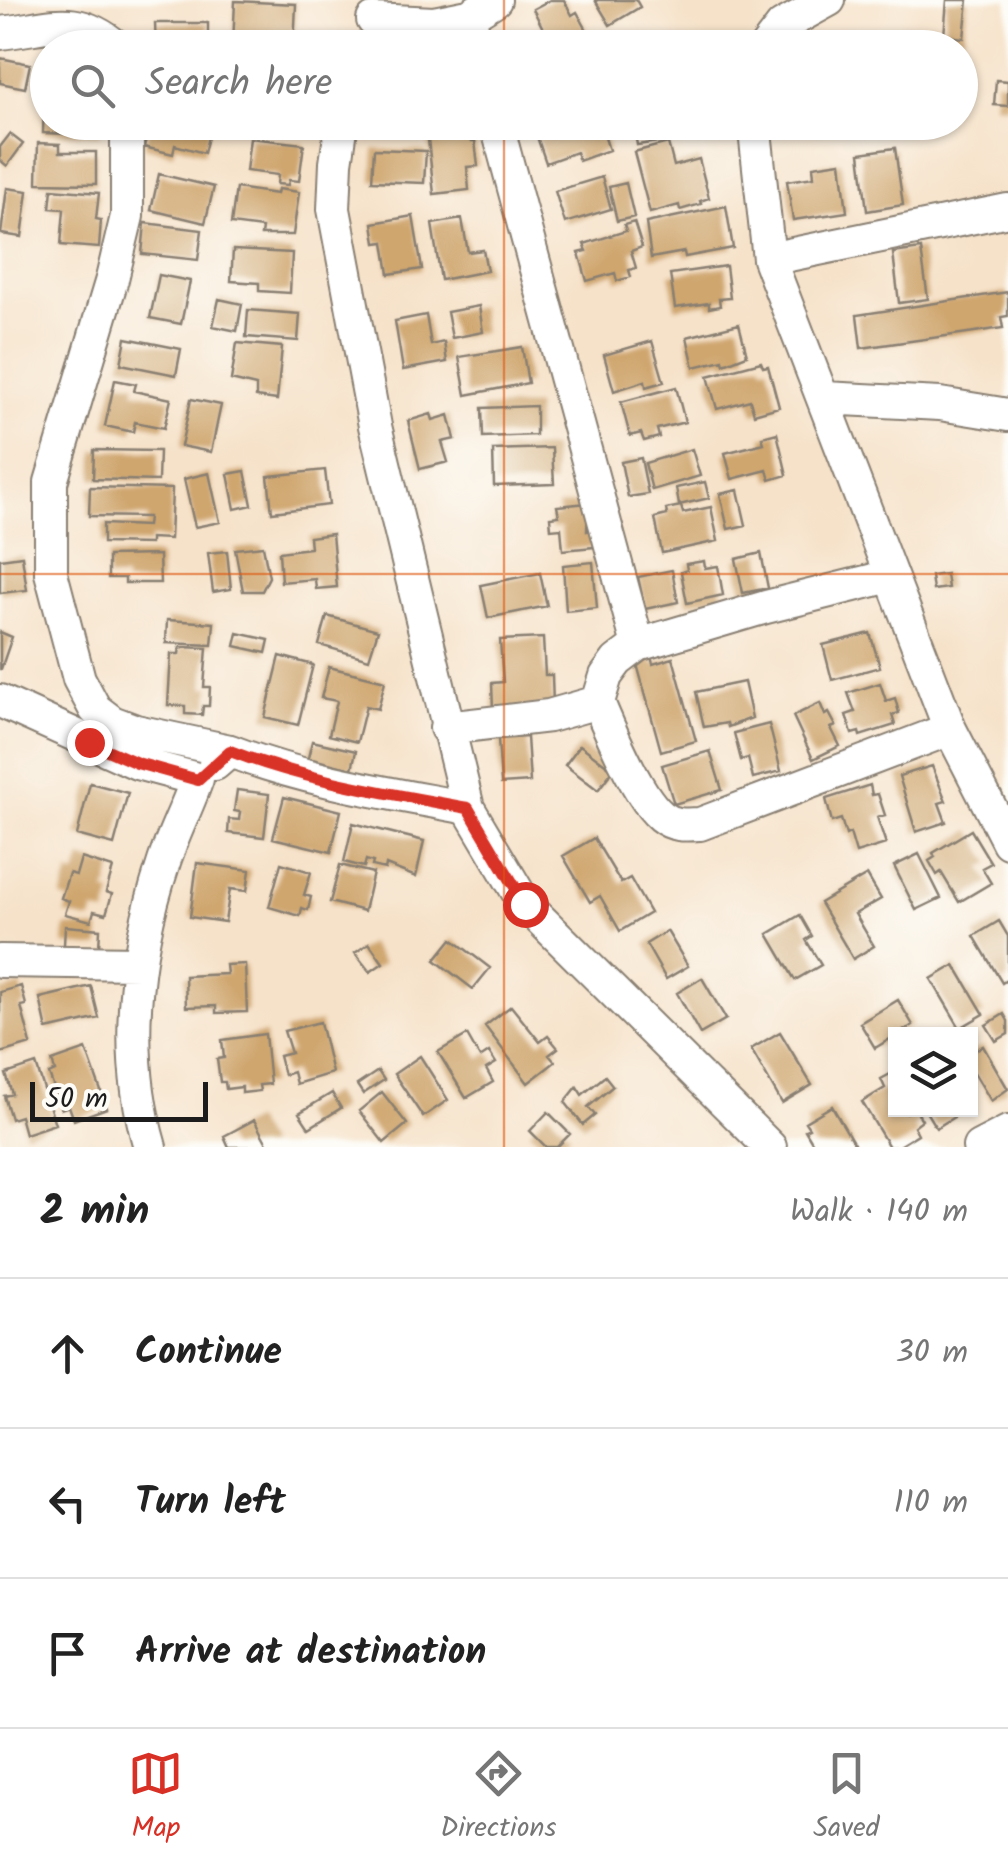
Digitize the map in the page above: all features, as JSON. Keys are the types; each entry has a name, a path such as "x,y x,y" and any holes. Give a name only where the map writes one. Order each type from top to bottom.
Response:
{"street":[{"path":"779,30 820,2"},
{"path":"0,34 70,11 96,30"},
{"path":"370,23 480,21"},
{"path":"127,140 128,216 52,482 50,573 79,679 95,709 112,722 136,732 230,751 328,781 468,808"},
{"path":"339,140 334,209 375,426 468,808 525,904 770,1147"},
{"path":"501,140 638,645"},
{"path":"756,140 770,259 950,730 1008,842"},
{"path":"770,259 1008,210"},
{"path":"824,398 940,404 1008,415"},
{"path":"890,576 783,602 638,645 616,661 606,676 598,702 639,784 660,815 678,825 700,824 950,730"},
{"path":"0,701 137,763 198,780"},
{"path":"446,728 549,716 598,702"},
{"path":"143,1145 132,1041 139,963 163,863 198,780 230,751"},
{"path":"0,961 139,963"},
{"path":"978,1147 1008,1132"}],"building":[{"path":"550,0 564,0 572,15 577,12 587,30 544,30 533,9"},
{"path":"595,0 636,0 640,7 610,25"},
{"path":"947,0 968,0 965,30 944,30"},
{"path":"235,1 296,4 295,30 234,30"},
{"path":"155,23 208,23 208,30 155,30"},
{"path":"0,58 30,64 25,88 0,83"},
{"path":"996,80 1008,81 1008,106 994,105"},
{"path":"10,134 23,144 7,166 0,160 0,147"},
{"path":"146,140 207,140 204,153 175,145 173,154 144,147"},
{"path":"250,140 304,144 299,181 277,184 278,175 246,171"},
{"path":"428,140 475,141 478,166 467,167 469,190 434,194"},
{"path":"538,140 606,140 609,150 579,161 576,152 546,163"},
{"path":"636,140 673,140 637,145"},
{"path":"38,143 60,144 60,152 96,152 96,184 37,183"},
{"path":"668,143 674,166 699,159 709,198 680,210 679,205 650,213 634,152"},
{"path":"895,148 903,205 867,211 860,153"},
{"path":"374,149 426,151 424,183 372,181"},
{"path":"841,162 847,212 793,220 787,181 814,177 813,166"},
{"path":"159,174 214,187 205,223 151,210"},
{"path":"602,177 611,209 565,223 555,191"},
{"path":"626,183 634,217 617,221 609,187"},
{"path":"7,188 28,191 22,237 1,234"},
{"path":"236,188 277,194 278,189 299,192 293,235 261,235 262,228 231,224"},
{"path":"52,189 99,193 99,248 61,245 64,209 50,208"},
{"path":"726,206 733,248 685,257 684,252 651,258 646,223"},
{"path":"413,216 422,269 389,274 384,242 376,243 373,223"},
{"path":"462,219 468,252 483,250 487,271 441,280 432,224"},
{"path":"634,222 642,247 631,251 636,268 629,270 631,277 617,281 615,273 587,281 579,253 587,251 584,244 626,231 624,225"},
{"path":"145,223 202,230 198,260 142,254"},
{"path":"921,249 928,299 899,303 893,253"},
{"path":"233,250 292,253 290,293 259,291 259,283 231,281"},
{"path":"726,266 730,298 719,299 720,306 709,308 709,303 675,308 670,274"},
{"path":"159,275 190,281 181,324 150,318"},
{"path":"1008,292 1008,316 1001,317 1003,328 861,348 857,315"},
{"path":"219,299 242,304 237,331 213,326"},
{"path":"479,306 483,332 452,338 447,312"},
{"path":"248,310 300,314 298,341 246,337"},
{"path":"426,315 431,345 444,342 447,362 403,370 395,321"},
{"path":"739,324 747,355 724,364 723,360 694,367 687,337"},
{"path":"126,338 181,349 176,375 121,364"},
{"path":"652,341 664,382 646,387 645,381 614,391 604,355"},
{"path":"237,343 282,347 277,400 256,397 256,386 231,380"},
{"path":"522,347 528,383 466,395 459,357"},
{"path":"761,362 763,367 768,366 779,407 754,414 750,400 717,409 708,376"},
{"path":"115,380 136,384 134,391 171,399 164,428 135,422 133,432 105,426"},
{"path":"676,387 685,422 657,429 659,437 644,441 641,433 630,436 621,402"},
{"path":"191,399 221,405 211,452 181,446"},
{"path":"536,406 536,435 483,437 482,408"},
{"path":"431,414 433,420 449,415 455,439 442,442 448,462 420,469 408,421"},
{"path":"777,433 787,475 770,480 767,470 732,479 725,453 764,443 762,437"},
{"path":"552,448 554,484 494,486 493,450"},
{"path":"692,449 700,476 652,490 645,463"},
{"path":"94,450 159,451 158,481 93,479"},
{"path":"641,458 648,494 628,497 621,462"},
{"path":"325,470 329,505 272,512 268,476"},
{"path":"245,471 252,505 235,509 228,474"},
{"path":"209,473 220,522 195,527 184,479"},
{"path":"705,482 709,498 679,505 676,488"},
{"path":"90,487 172,489 170,539 150,538 150,544 103,543 103,524 147,526 148,517 89,516"},
{"path":"738,490 746,525 728,529 720,494"},
{"path":"588,503 587,531 593,530 594,547 563,550 561,528 551,529 550,517 559,516 557,506"},
{"path":"681,506 683,513 711,507 718,541 662,553 655,518 667,515 666,509"},
{"path":"332,534 337,587 316,589 315,579 281,582 279,552 310,548 309,537"},
{"path":"263,546 269,577 262,591 243,591 235,549"},
{"path":"227,551 231,589 213,592 208,553"},
{"path":"761,553 768,588 743,593 736,559"},
{"path":"159,555 160,583 125,583 125,578 108,578 108,556"},
{"path":"22,556 27,590 0,593 0,559"},
{"path":"704,561 705,568 718,566 723,595 687,603 681,572 687,570 686,564"},
{"path":"593,562 597,608 566,611 563,565"},
{"path":"672,570 678,602 645,609 638,577"},
{"path":"540,573 547,606 488,618 481,585"},
{"path":"946,574 948,588 933,590 931,576"},
{"path":"327,616 378,630 369,659 319,645"},
{"path":"167,620 214,623 212,645 166,643"},
{"path":"0,632 12,637 1,669 0,669"},
{"path":"238,633 269,640 266,653 235,646"},
{"path":"870,633 880,667 832,680 823,645"},
{"path":"543,638 545,675 552,675 553,706 493,710 492,683 503,682 500,640"},
{"path":"180,647 207,648 204,687 210,687 209,706 203,706 202,715 185,714 185,706 168,705 171,654 179,654"},
{"path":"650,653 653,664 673,658 696,741 661,751 635,657"},
{"path":"280,656 313,665 298,725 265,717"},
{"path":"329,667 385,681 378,709 366,706 357,742 329,735 337,701 321,698"},
{"path":"744,682 752,718 728,727 727,723 704,727 696,692"},
{"path":"880,683 886,701 895,698 899,713 892,715 895,725 860,736 859,732 852,734 846,715 855,712 848,693"},
{"path":"820,703 836,726 831,728 840,746 813,759 793,716"},
{"path":"769,724 781,771 753,778 748,758 741,760 734,733"},
{"path":"527,737 530,782 501,784 498,739"},
{"path":"312,741 356,751 352,769 308,758"},
{"path":"580,745 613,770 598,790 565,765"},
{"path":"710,751 722,790 674,804 662,765"},
{"path":"932,766 946,801 939,803 946,822 916,832 899,776"},
{"path":"90,783 128,793 114,845 77,835"},
{"path":"870,785 872,795 878,794 885,815 877,817 886,844 856,853 841,819 832,822 826,799"},
{"path":"237,790 269,794 264,837 228,833 229,819 239,820 240,812 234,811"},
{"path":"284,797 341,811 331,852 273,838"},
{"path":"353,823 424,841 416,877 386,865 385,869 372,866 373,862 366,860 364,867 344,862"},
{"path":"971,830 991,863 982,868 991,883 959,902 941,872 937,875 929,861 935,857 933,853"},
{"path":"594,838 621,883 630,878 650,913 620,931 600,896 590,902 563,856"},
{"path":"919,854 941,898 916,910 894,866"},
{"path":"81,858 113,868 106,892 112,894 106,914 94,911 91,921 65,914 69,901 61,898 69,873 76,875"},
{"path":"197,863 250,870 247,891 230,889 225,922 190,917"},
{"path":"281,863 311,872 304,895 311,897 308,910 302,908 300,916 269,907"},
{"path":"340,865 373,873 364,911 330,902"},
{"path":"867,875 881,899 855,914 874,946 853,959 820,903"},
{"path":"800,915 812,936 806,940 821,965 795,980 768,934"},
{"path":"999,921 1008,936 1008,979 1002,983 974,936"},
{"path":"65,926 100,929 99,948 64,945"},
{"path":"667,931 688,966 666,979 646,944"},
{"path":"452,939 490,968 473,989 435,960"},
{"path":"369,943 383,963 370,972 355,953"},
{"path":"245,964 247,1012 216,1013 216,1006 186,1007 185,976 227,974 226,965"},
{"path":"955,965 984,1014 959,1027 931,979"},
{"path":"702,978 726,1019 700,1034 677,993"},
{"path":"21,986 26,1005 21,1006 31,1044 0,1053 0,992"},
{"path":"91,986 99,1018 47,1030 40,998"},
{"path":"898,1000 913,1025 888,1027 888,1040 875,1048 860,1023"},
{"path":"511,1006 540,1042 548,1036 558,1048 549,1055 555,1062 528,1083 485,1026"},
{"path":"1004,1014 1008,1034 996,1041 986,1025"},
{"path":"320,1022 332,1073 296,1084 293,1072 284,1075 279,1056 291,1053 284,1031"},
{"path":"780,1032 812,1085 782,1103 751,1049"},
{"path":"265,1034 270,1084 259,1085 260,1091 242,1093 242,1087 226,1089 225,1082 220,1082 217,1059 224,1058 222,1040"},
{"path":"467,1035 480,1058 489,1052 496,1063 486,1069 493,1082 466,1098 438,1052"},
{"path":"983,1046 1008,1089 991,1101 978,1079 978,1049"},
{"path":"86,1049 107,1108 74,1120 69,1106 61,1109 49,1074 55,1071 52,1061"},
{"path":"420,1056 448,1100 423,1117 394,1074"},
{"path":"36,1064 55,1124 25,1134 20,1116 11,1119 4,1096 12,1094 6,1074"},
{"path":"378,1071 384,1080 363,1094 357,1085"},
{"path":"888,1075 888,1117 922,1120 914,1126 918,1134 897,1147 889,1147 862,1102 885,1088 881,1079"},
{"path":"605,1076 613,1086 588,1107 595,1115 583,1125 565,1102 577,1087 582,1095"},
{"path":"382,1092 407,1124 384,1143 359,1111"},
{"path":"332,1093 341,1108 309,1128 299,1113"},
{"path":"832,1106 854,1144 815,1147 805,1122"},
{"path":"548,1112 570,1134 557,1147 546,1147 530,1131"},
{"path":"929,1117 954,1117 936,1128"},
{"path":"254,1120 269,1147 229,1147 224,1136"}],"route":[{"path":"89,742 137,763 198,780 230,751 328,781 468,808 525,904"}]}
